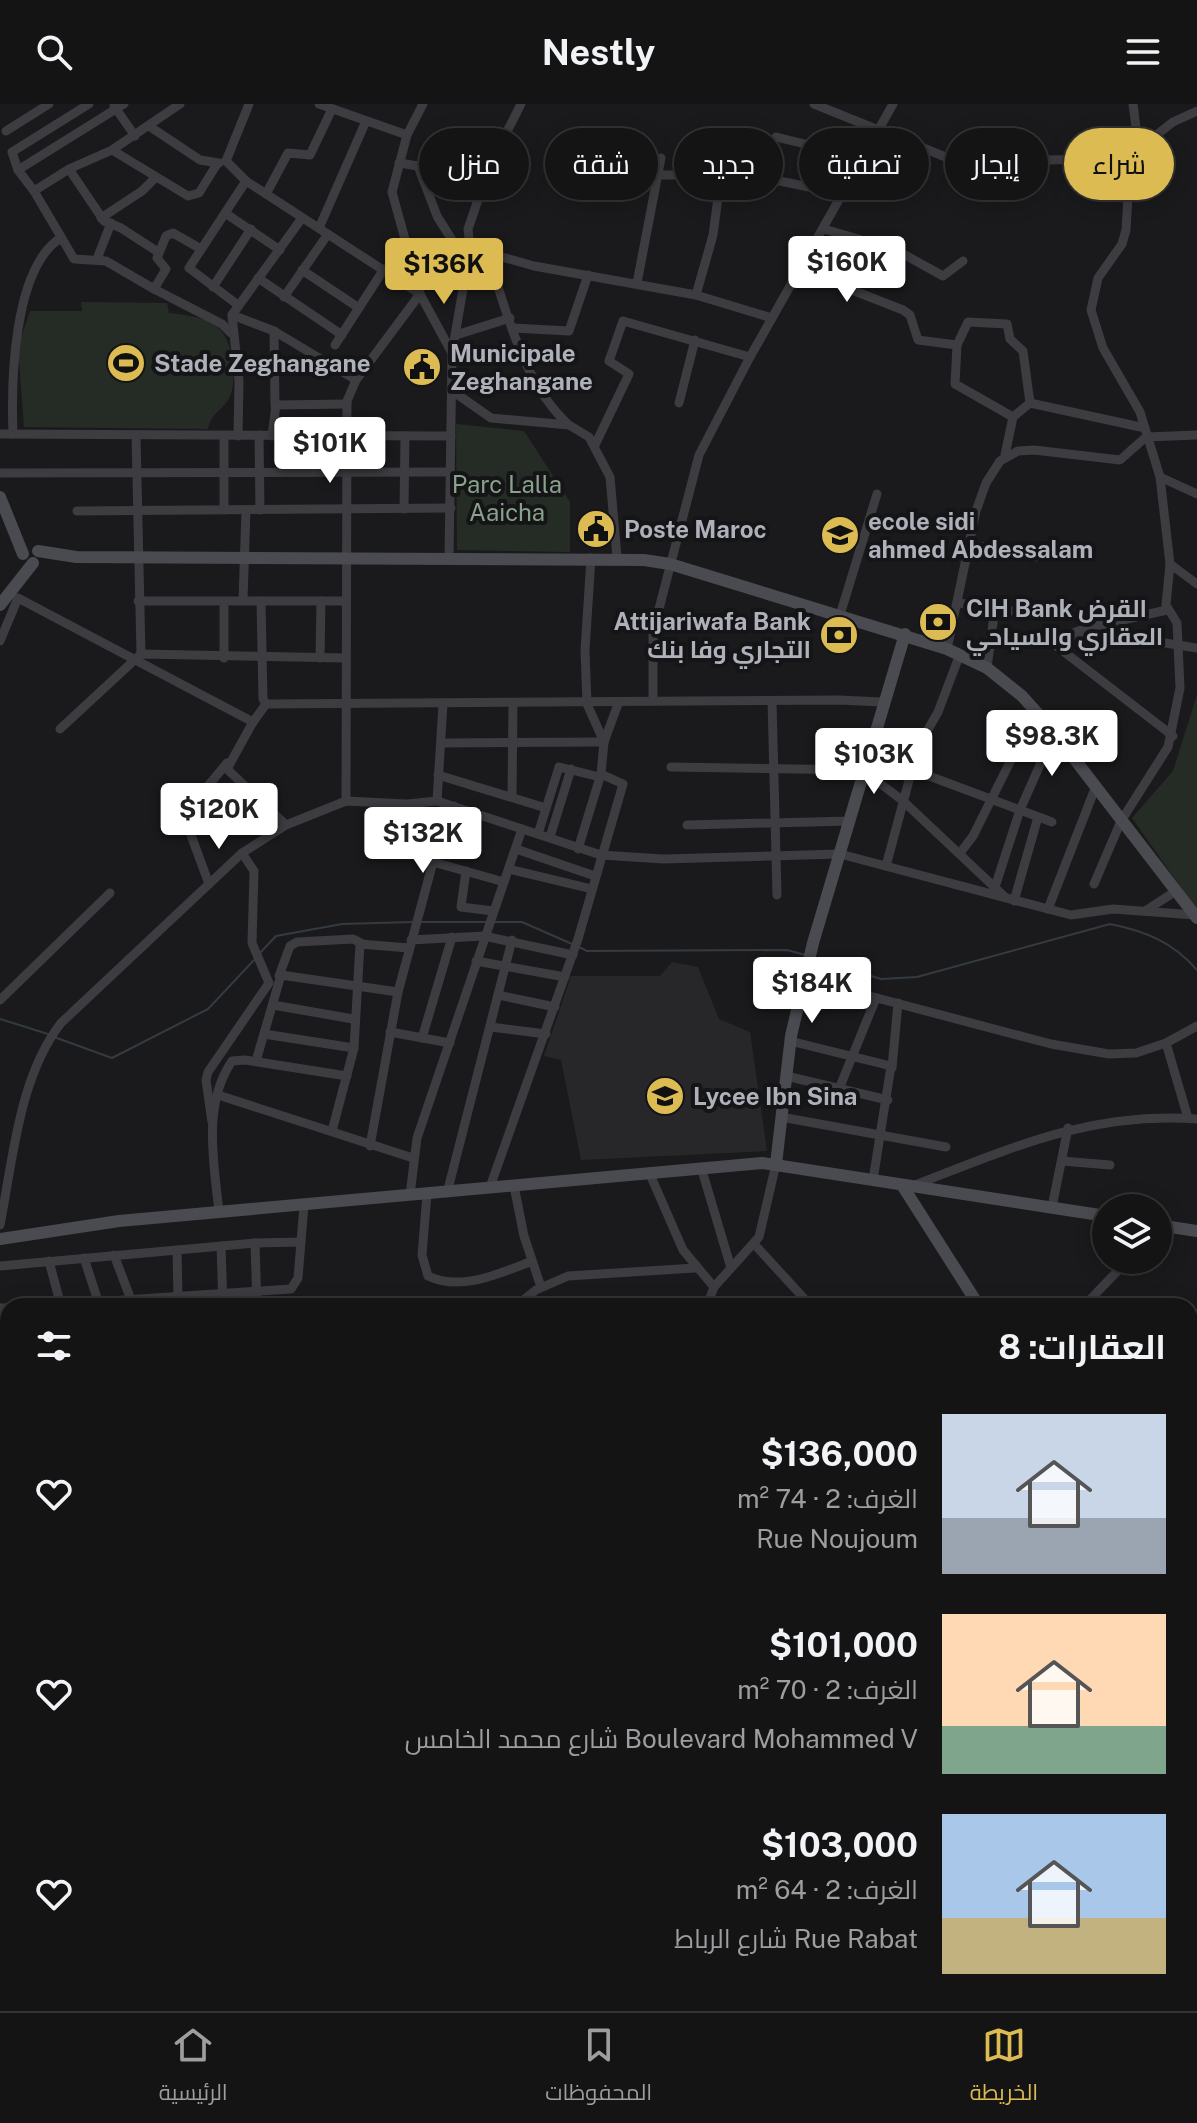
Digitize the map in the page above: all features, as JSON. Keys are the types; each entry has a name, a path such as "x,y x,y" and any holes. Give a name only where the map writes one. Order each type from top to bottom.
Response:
{"street":[{"path":"6,131 49,104"},
{"path":"89,104 13,151 11,157 34,191 59,239 74,259 106,261 222,324 232,335"},
{"path":"34,191 69,169 112,150 180,104"},
{"path":"112,150 191,197 199,193 221,163 249,104"},
{"path":"319,104 407,135"},
{"path":"423,104 407,135 392,192 420,294 452,353"},
{"path":"449,558 452,353 470,248 468,229 479,191 521,104"},
{"path":"814,104 876,128"},
{"path":"880,128 893,104"},
{"path":"1133,104 1134,128"},
{"path":"18,170 117,106 135,136"},
{"path":"266,194 288,153 310,155 332,109"},
{"path":"1166,128 1197,111"},
{"path":"284,297 324,231 366,121"},
{"path":"149,126 200,160 221,163 420,294"},
{"path":"929,151 948,160 970,164 1064,158"},
{"path":"661,158 658,175 674,175"},
{"path":"399,163 418,166 437,216 467,264"},
{"path":"69,169 101,218 158,252"},
{"path":"101,218 142,191 155,178"},
{"path":"238,305 189,269 246,181"},
{"path":"637,283 653,200"},
{"path":"696,295 713,235 718,200"},
{"path":"653,701 653,632 699,455 750,357 840,200"},
{"path":"1094,884 1121,821 1156,771 1173,736 1180,688 1177,623 1167,610 1170,564 1160,477 1146,432 1103,348 1091,310 1098,278 1124,239 1130,200"},
{"path":"225,213 280,250"},
{"path":"238,436 237,357 232,315 302,218"},
{"path":"97,259 102,239 111,223"},
{"path":"213,287 251,229"},
{"path":"824,229 896,250 943,276 963,261"},
{"path":"154,289 166,269 158,261 158,252 171,233 201,249"},
{"path":"13,434 14,350 42,253 59,239"},
{"path":"470,248 486,250 534,266 696,295 772,318"},
{"path":"486,250 538,384 569,425"},
{"path":"335,345 384,269"},
{"path":"302,270 359,308"},
{"path":"801,270 903,310 910,315 918,340 957,345"},
{"path":"456,335 512,323 569,331 588,275"},
{"path":"258,278 342,335"},
{"path":"346,801 347,404 356,380 420,294"},
{"path":"232,315 274,331 356,380"},
{"path":"595,445 629,374 609,361 623,321 750,357"},
{"path":"1013,417 956,386 957,345 968,322 1005,323 1010,339 1023,351 1030,403"},
{"path":"272,436 275,406 274,331"},
{"path":"679,403 695,340"},
{"path":"451,390 475,409 499,420 569,425 595,445 612,485 617,557"},
{"path":"1030,403 1146,432 1197,435"},
{"path":"947,649 969,544 986,483 1005,455 1013,417 1030,403"},
{"path":"275,406 347,404"},
{"path":"1005,455 1034,450 1120,460 1146,432"},
{"path":"0,434 451,436"},
{"path":"136,435 138,656"},
{"path":"224,435 224,510"},
{"path":"259,435 260,510"},
{"path":"404,509 405,436"},
{"path":"0,473 450,472"},
{"path":"1160,477 1197,494"},
{"path":"840,615 877,494"},
{"path":"0,497 11,523 32,555"},
{"path":"77,511 451,508"},
{"path":"243,600 246,510"},
{"path":"969,544 1036,557"},
{"path":"32,555 617,557 670,564 905,634 960,654 987,668 1036,710 1196,917"},
{"path":"0,641 8,597 32,555"},
{"path":"591,558 585,650 587,704 604,742"},
{"path":"1170,564 1197,584"},
{"path":"8,597 138,656 253,722"},
{"path":"138,601 345,601"},
{"path":"224,601 224,658"},
{"path":"261,601 263,699 266,704"},
{"path":"320,658 321,601"},
{"path":"959,603 1027,613"},
{"path":"987,668 995,608"},
{"path":"990,645 1050,641 1087,628 1167,610"},
{"path":"709,1298 714,1287 755,1245 776,1164 790,1041 806,973 862,770 905,634"},
{"path":"1073,635 1095,640 1127,637 1197,648"},
{"path":"1050,641 1173,736"},
{"path":"886,866 918,747 938,712 960,654"},
{"path":"60,729 138,656 346,658"},
{"path":"772,701 777,895"},
{"path":"266,704 882,702"},
{"path":"512,797 513,703"},
{"path":"209,884 185,819 187,811 227,763 266,704"},
{"path":"437,801 443,704"},
{"path":"578,849 601,776 604,742 618,704"},
{"path":"960,853 973,836 989,798 1036,710"},
{"path":"995,887 1020,810 1054,733"},
{"path":"441,743 604,742"},
{"path":"227,763 231,775 286,825"},
{"path":"490,1187 573,955 623,784 559,767 538,834"},
{"path":"671,767 862,770 902,800 1011,900"},
{"path":"550,837 571,769"},
{"path":"913,770 1052,822"},
{"path":"438,775 546,808"},
{"path":"1048,909 1096,786"},
{"path":"0,1225 22,1117 45,1044 61,1023 242,853 286,825 346,801 407,804 437,801 601,855 663,859 840,854 1071,915 1105,909 1196,917"},
{"path":"370,1146 398,992 433,862 454,806"},
{"path":"1011,900 1038,817"},
{"path":"687,825 850,821"},
{"path":"410,1195 413,1158 484,934 522,829"},
{"path":"516,849 595,876"},
{"path":"242,853 254,871 252,943 269,983"},
{"path":"433,862 504,882"},
{"path":"509,869 592,889"},
{"path":"466,871 461,907 492,914"},
{"path":"1145,911 1176,891"},
{"path":"0,1000 110,893"},
{"path":"256,1061 290,946 297,942 353,939 361,943 410,944 484,934 573,955"},
{"path":"422,1038 452,937"},
{"path":"447,1193 512,940"},
{"path":"332,1131 354,1048 354,985 361,943"},
{"path":"476,961 565,977"},
{"path":"806,973 876,998 1083,1051 1128,1054 1166,1043 1197,1026"},
{"path":"219,1212 206,1080 208,1072 269,983 281,975 398,992"},
{"path":"498,995 555,1007"},
{"path":"839,1089 876,998"},
{"path":"873,1180 888,1100 898,1003"},
{"path":"273,1005 353,1019"},
{"path":"491,1027 546,1034"},
{"path":"390,1032 450,1043"},
{"path":"264,1034 354,1048"},
{"path":"790,1041 888,1063 892,1068"},
{"path":"907,1185 1068,1128 1114,1120 1192,1118 1166,1043"},
{"path":"212,1122 218,1095 232,1061 256,1061 347,1076"},
{"path":"786,1076 888,1100"},
{"path":"218,1095 413,1158"},
{"path":"781,1117 946,1147"},
{"path":"1052,1207 1068,1128"},
{"path":"1062,1161 1110,1165"},
{"path":"0,1239 119,1221 447,1193 701,1167 776,1164 1092,1214"},
{"path":"701,1167 731,1268"},
{"path":"649,1172 668,1223 695,1268 714,1287"},
{"path":"907,1185 969,1298"},
{"path":"514,1186 541,1287"},
{"path":"427,1194 422,1255 428,1276 441,1282 473,1281 532,1261"},
{"path":"234,1298 295,1286 304,1205"},
{"path":"1172,1228 1197,1231"},
{"path":"0,1266 255,1243 301,1242"},
{"path":"255,1243 256,1298"},
{"path":"755,1245 804,1298"},
{"path":"221,1246 222,1298"},
{"path":"173,1298 177,1250"},
{"path":"114,1255 130,1298"},
{"path":"84,1258 97,1298"},
{"path":"49,1261 58,1298"},
{"path":"527,1298 541,1287 568,1276 695,1268"},
{"path":"1092,1298 1115,1274"}],"shaded area":[{"name":"Lycee Ibn Sina","path":"672,962 698,967 719,1019 750,1032 767,1151 581,1160 561,1060 544,1056 571,976 660,976"}],"green space":[{"name":"Stade Zeghangane","path":"81,302 167,303 169,313 206,320 222,332 231,352 233,387 208,429 24,427 18,347 30,311 82,311"},
{"name":"Parc Lalla Aaicha","path":"456,424 524,431 570,502 570,552 457,550"},
{"path":"1197,695 1197,910 1132,818 1173,771"}],"waterway":[{"path":"259,954 276,936 342,924 412,922"},
{"path":"422,922 488,922"},
{"path":"494,922 522,922 572,944"},
{"path":"815,958 881,979 917,977 1110,924 1158,939 1197,970"},
{"path":"577,946 587,951 787,950 805,955"},
{"path":"54,1037 112,1058 208,1009 255,959"},
{"path":"0,1019 48,1034"}],"place":[{"name":"Stade Zeghangane","path":"126,363"},
{"name":"Municipale Zeghangane","path":"422,367"},
{"name":"Poste Maroc","path":"596,529"},
{"name":"ecole sidi ahmed Abdessalam","path":"840,535"},
{"name":"CIH Bank القرض العقاري والسياحي","path":"938,622"},
{"name":"Attijariwafa Bank التجاري وفا بنك","path":"839,635"},
{"name":"Lycee Ibn Sina","path":"665,1096"}]}
